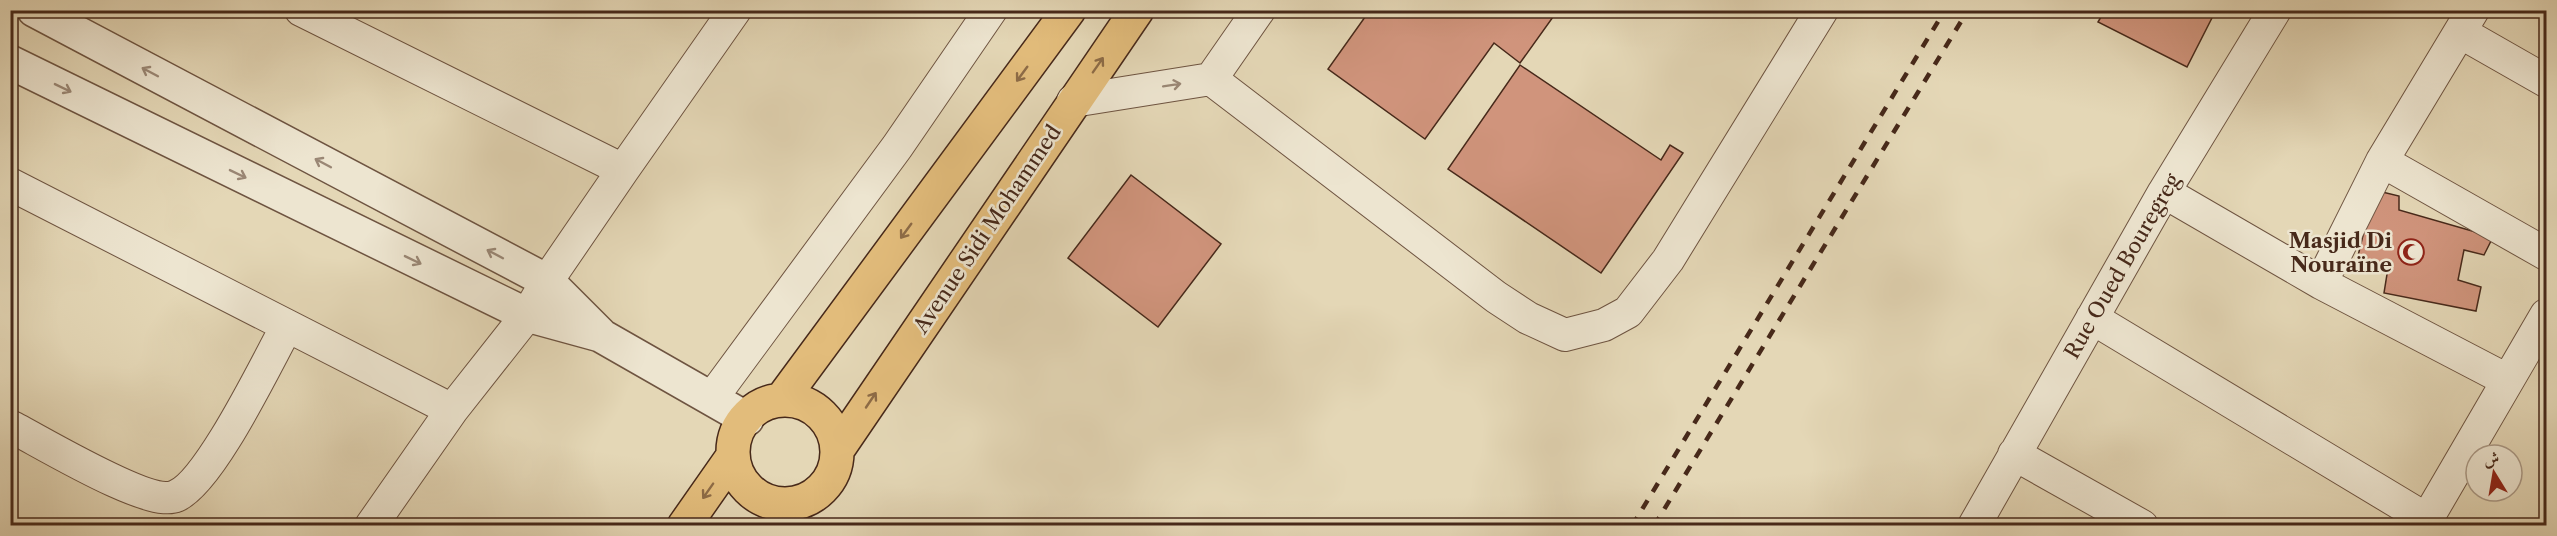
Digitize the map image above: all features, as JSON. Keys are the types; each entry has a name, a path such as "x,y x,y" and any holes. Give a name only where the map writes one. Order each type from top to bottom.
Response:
{"main road":[{"path":"684,525 732,456 738,429 756,409 782,399 1069,10"},
{"name":"Avenue Sidi Mohammed","path":"838,449 1137,10"},
{"path":"732,456 742,482 782,515 816,496 833,476 838,449 829,423 808,405 782,399"}],"street":[{"path":"34,10 547,281 600,334 747,418"},
{"path":"371,525 452,410 527,315 547,281 735,10"},
{"path":"711,398 897,147 991,10"},
{"path":"1073,101 1211,79 1259,10"},
{"path":"1211,79 1496,297 1528,318 1565,335 1604,325 1628,312 1647,289 1743,142 1822,10"},
{"name":"Rue Oued Bouregreg","path":"1974,525 2164,192 2275,10"},
{"path":"319,15 623,170"},
{"path":"2321,283 2382,161 2466,21 2547,81"},
{"path":"10,62 527,315 600,334"},
{"path":"2382,161 2547,254"},
{"path":"10,184 452,410"},
{"path":"2164,192 2321,283 2507,380"},
{"path":"2091,318 2425,522 2547,315"},
{"path":"10,426 130,489 152,496 176,497 198,480 219,450 287,326"},
{"path":"2014,454 2142,525"}],"building":[{"path":"1370,10 1558,10 1520,63 1494,43 1425,139 1328,69"},
{"path":"2105,10 2216,10 2187,67 2098,22"},
{"path":"1520,65 1661,160 1670,145 1683,153 1601,273 1448,169"},
{"path":"1131,175 1221,244 1158,327 1068,258"},
{"name":"Masjid Di Nouraïne","path":"2374,190 2399,196 2399,210 2493,237 2484,255 2464,250 2458,280 2481,287 2476,311 2384,293 2388,268 2357,260"}],"railway":[{"path":"1632,526 1945,10"},
{"path":"1654,526 1968,10"}],"place":[{"name":"Masjid Di Nouraïne","path":"2411,252"}]}
